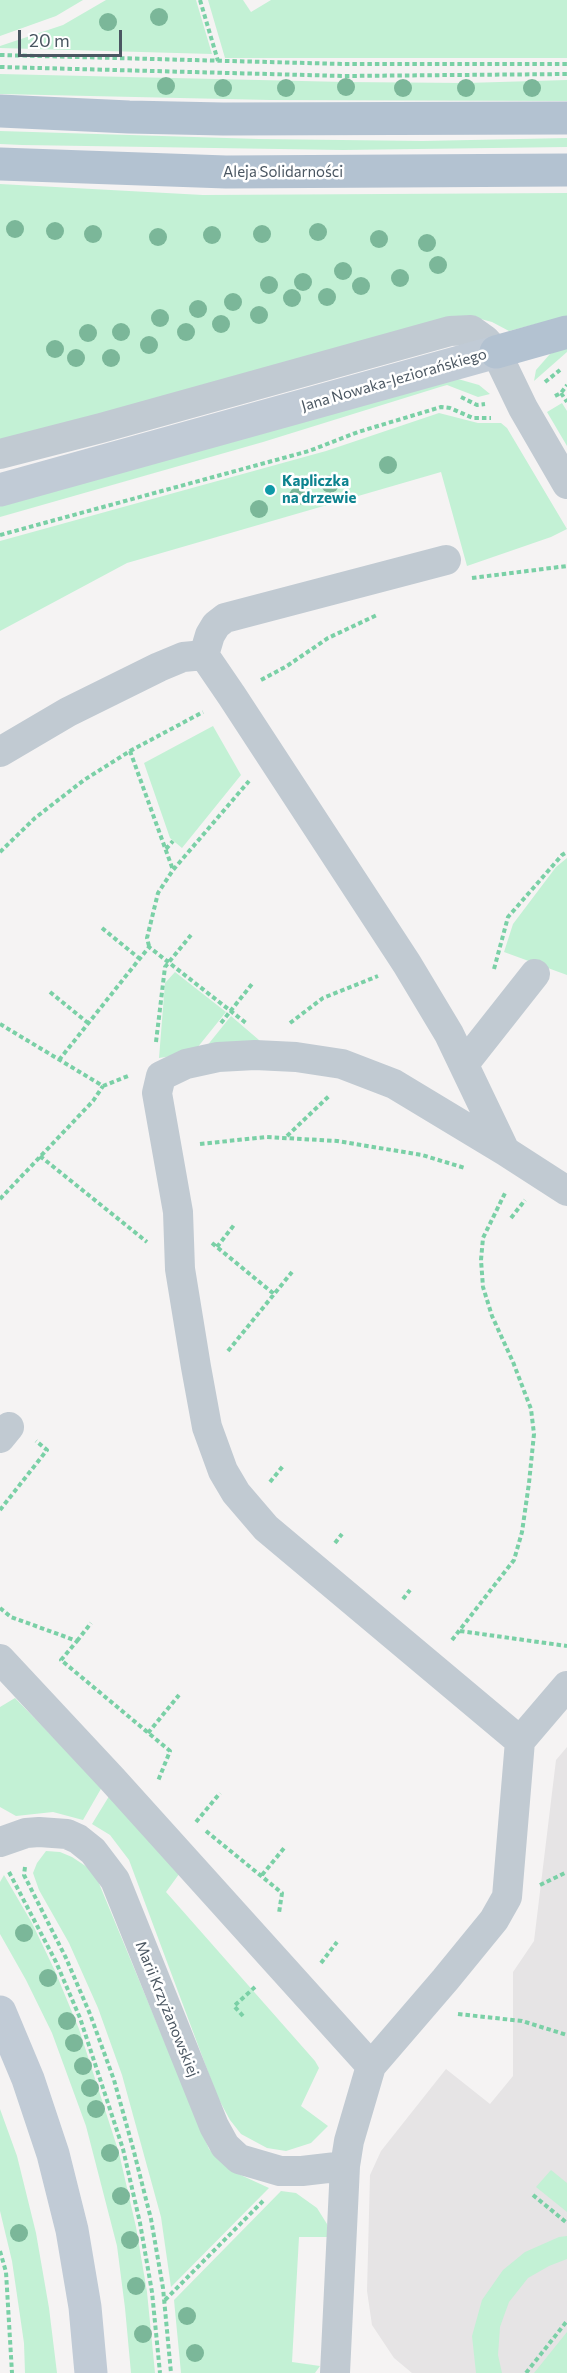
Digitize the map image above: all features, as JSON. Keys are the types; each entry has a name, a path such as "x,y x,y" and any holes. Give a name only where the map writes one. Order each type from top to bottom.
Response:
{"main road":[{"path":"0,111 188,118 428,120 567,118"},
{"name":"Aleja Solidarności","path":"0,164 226,172 567,170"},
{"path":"495,352 567,332"}],"street":[{"name":"Jana Nowaka-Jeziorańskiego","path":"0,454 450,331 471,330 485,340 495,352 0,490"},
{"path":"495,352 523,408 567,484"},
{"path":"204,655 212,631 225,618 446,560"},
{"path":"0,752 68,712 159,667 183,657 204,655"},
{"path":"204,655 407,964 449,1034 505,1151"},
{"path":"464,1064 535,974"},
{"path":"520,1742 266,1528 236,1493 223,1472 207,1427 180,1269 178,1215 153,1072 218,1057 255,1055 274,1048 342,1064 394,1084 567,1191"},
{"path":"0,1659 112,1779 371,2066"},
{"path":"335,2373 345,2166 349,2141 371,2066 494,1920 507,1897 520,1742 567,1686"},
{"name":"Marii Krzyżanowskiej","path":"11,1850 26,1833 67,1834 78,1839 93,1851 115,1880 214,2126 225,2146 239,2159 253,2165 280,2171 345,2166"},
{"path":"0,2012 28,2079 53,2154 67,2208 85,2307 91,2373"}],"path":[{"path":"201,0 218,61"},
{"path":"0,55 344,64 567,64"},
{"path":"0,67 344,76 567,74"},
{"path":"541,384 552,379 564,366"},
{"path":"567,385 560,394 567,402"},
{"path":"0,536 309,451 358,432 441,407 450,408 473,418 500,417"},
{"path":"256,682 287,666 328,638"},
{"path":"0,852 35,818 84,780 130,751 212,707"},
{"path":"130,751 173,870"},
{"path":"271,755 173,870 158,893 147,938 149,946 274,1048 323,998 407,964"},
{"path":"166,850 173,841"},
{"path":"489,977 495,968 508,917 567,852"},
{"path":"102,928 140,959"},
{"path":"0,1199 93,1101 103,1086 153,1072 165,967 191,935"},
{"path":"59,1060 149,946"},
{"path":"231,1011 252,984"},
{"path":"50,992 88,1023"},
{"path":"0,1024 103,1086"},
{"path":"286,1137 357,1070"},
{"path":"167,1151 196,1144 286,1137 379,1146 422,1155 473,1170"},
{"path":"40,1156 180,1269"},
{"path":"431,1666 514,1560 522,1532 534,1434 531,1409 492,1316 483,1287 481,1260 483,1238 508,1189"},
{"path":"178,1215 274,1294"},
{"path":"217,1247 234,1225"},
{"path":"226,1353 292,1272"},
{"path":"277,1473 283,1466"},
{"path":"335,1542 342,1534"},
{"path":"404,1597 410,1590"},
{"path":"0,1608 11,1617 77,1641"},
{"path":"91,1623 61,1660 170,1750"},
{"path":"459,1630 567,1646"},
{"path":"148,1732 179,1695"},
{"path":"196,1822 219,1793"},
{"path":"262,1875 285,1847"},
{"path":"11,1850 25,1864 24,1875 66,1958 114,2080 151,2219 164,2301 171,2373"},
{"path":"9,1871 56,1962 80,2018 123,2149 140,2223 152,2292 160,2373"},
{"path":"535,1888 567,1872"},
{"path":"318,1966 337,1942"},
{"path":"243,2016 234,2006 279,1964"},
{"path":"450,2012 522,2021 567,2035"},
{"path":"164,2301 292,2171"},
{"path":"533,2195 567,2223"},
{"path":"0,2251 6,2272 12,2373"},
{"path":"526,2373 567,2321"}],"shaded area":[{"path":"567,1747 567,2373 412,2373 394,2358 372,2325 367,2291 370,2175 381,2151 446,2069 490,2104 513,2076 513,1972 534,1941 556,1760"}],"green space":[{"path":"0,0 83,0 56,16 0,36"},
{"path":"106,0 196,0 212,54 0,48 0,46 63,25"},
{"path":"208,0 243,0 251,12 271,0 567,0 567,58 225,58"},
{"path":"0,74 345,82 466,83 567,80 567,101 270,100 0,94"},
{"path":"0,131 259,139 423,141 567,138 567,147 343,150 22,145 0,144"},
{"path":"0,184 203,195 567,193 567,316 509,331 492,322 473,317 0,443"},
{"path":"567,345 567,352 534,381 536,370 550,354"},
{"path":"451,377 479,385 490,394 478,397 447,385 263,442 0,517 0,504"},
{"path":"562,403 567,411 567,446 547,412"},
{"path":"439,413 478,423 501,423 507,428 567,529 551,537 467,566 441,472 127,563 0,631 0,541 326,451"},
{"path":"213,726 241,775 182,848 170,838 144,763"},
{"path":"567,858 567,975 504,952 513,924 556,867"},
{"path":"175,972 226,1012 193,1053 159,1058 165,983"},
{"path":"231,1016 266,1046 202,1052"},
{"path":"15,1698 102,1787 83,1820 53,1812 16,1816 0,1807 0,1707"},
{"path":"111,1793 182,1870 166,1892 319,2068 301,2106 328,2126 311,2143 286,2151 267,2148 241,2134 230,2120 217,2096 129,1860 110,1835 92,1824"},
{"path":"46,1851 60,1852 72,1857 87,1867 98,1881 209,2149 232,2171 269,2188 171,2287 161,2217 122,2075 98,2008 69,1943 39,1890 33,1873"},
{"path":"4,1875 32,1923 79,2029 119,2153 136,2227 147,2292 155,2373 131,2373 117,2246 86,2126 52,2033 0,1934 0,1882"},
{"path":"0,2109 17,2156 36,2233 57,2373 25,2373 24,2343 12,2261 0,2211"},
{"path":"551,2170 567,2183 567,2212 536,2187"},
{"path":"281,2191 296,2193 317,2208 327,2224 328,2237 299,2237 292,2362 320,2366 315,2373 181,2373 174,2300"},
{"path":"567,2236 567,2259 528,2278 509,2302 500,2327 498,2355 502,2373 476,2373 472,2336 482,2300 503,2270 525,2252 559,2237"},
{"path":"567,2332 567,2373 534,2373"}],"place":[{"name":"Kapliczka na drzewie","path":"270,490"}]}
